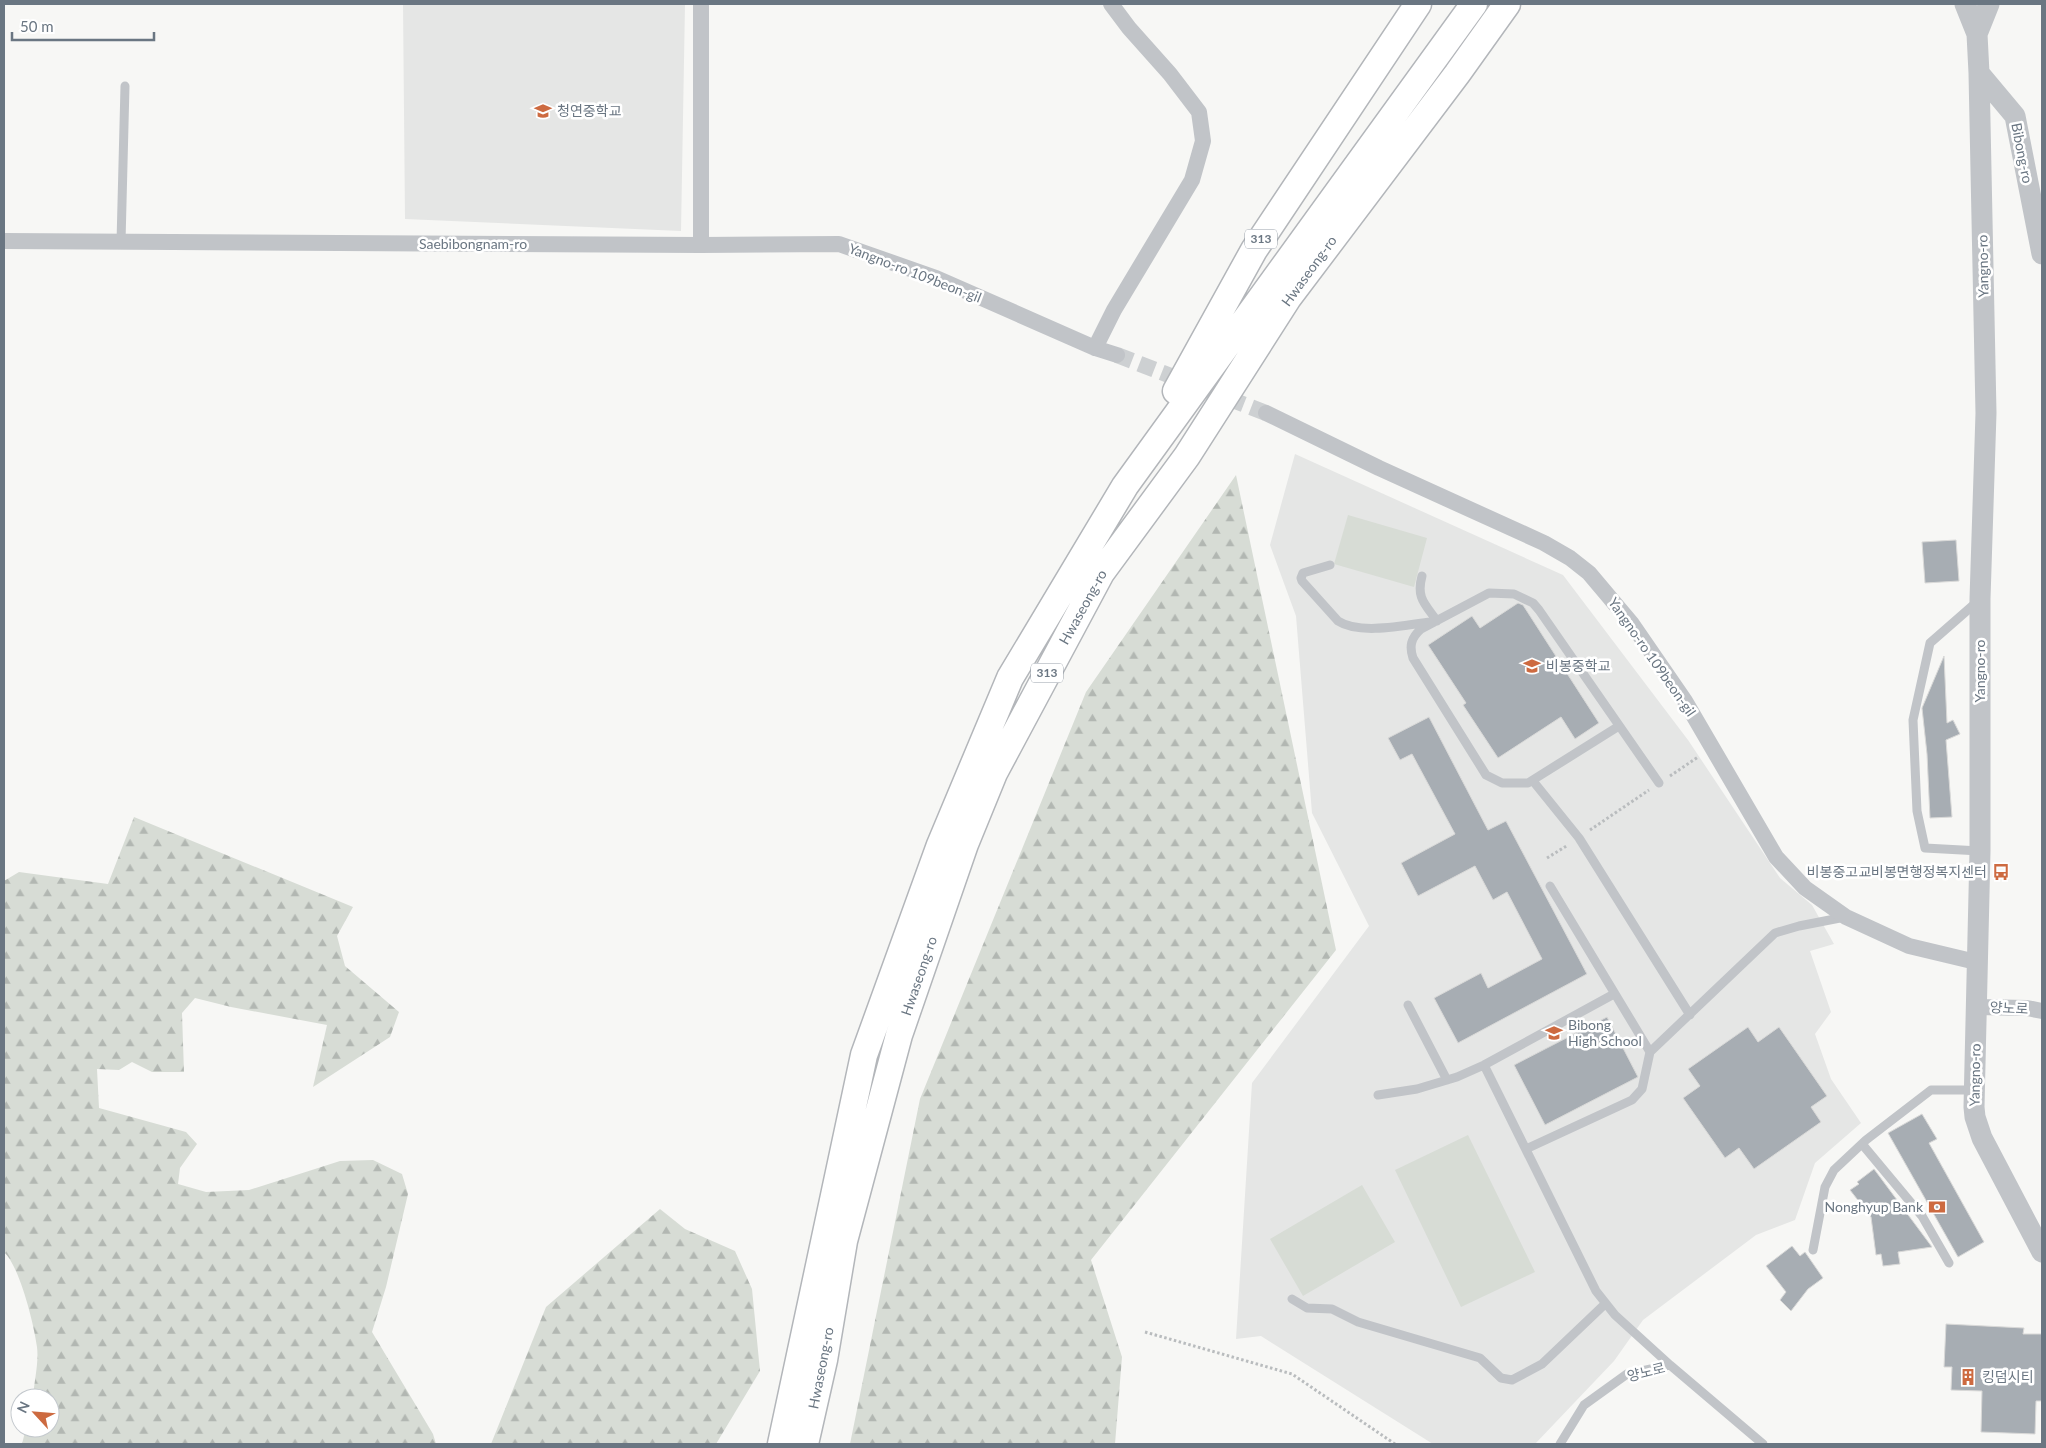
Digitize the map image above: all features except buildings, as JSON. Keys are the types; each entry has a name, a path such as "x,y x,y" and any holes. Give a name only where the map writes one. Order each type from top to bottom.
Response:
{"main road":[{"name":"313","path":"1125,486 1254,250 1418,4"},
{"name":"Hwaseong-ro","path":"781,1444 864,1055 940,845 1010,678 1125,486 1474,4"},
{"name":"Hwaseong-ro","path":"806,1444 824,1360 844,1241 900,1035 965,844 994,773 1101,573 1187,456 1288,298 1457,74 1507,4"}],"street":[{"path":"701,4 701,245"},
{"path":"1095,348 1114,310 1192,180 1204,141 1199,112 1170,74 1129,28 1111,4"},
{"path":"1965,4 1977,34 1979,73"},
{"path":"1977,34 1989,4"},
{"name":"Bibong-ro","path":"1979,73 2015,116 2042,254"},
{"name":"Yangno-ro","path":"1979,73 1986,413 1980,599 1980,850 1974,1112 1978,1128 2042,1252"},
{"name":"Saebibongnam-ro","path":"4,241 701,245"},
{"name":"Yangno-ro 109beon-gil","path":"701,245 839,244 936,278 1095,348 1117,355"},
{"name":"Yangno-ro 109beon-gil","path":"1266,413 1379,468 1544,543 1570,558 1589,573 1632,624 1685,701 1776,856 1805,888 1846,917 1909,946 1976,962"},
{"name":"양노로","path":"1976,1007 2027,1008 2042,1011"}],"lane":[{"path":"120,242 125,86"},
{"path":"1330,565 1303,573 1301,578 1332,616 1344,625 1362,629 1437,621"},
{"path":"1422,576 1419,587 1421,597 1437,621"},
{"path":"1619,726 1533,781 1517,784 1502,783 1486,775 1413,658 1410,645 1416,633 1489,593 1514,594 1533,603 1660,783"},
{"path":"1980,599 1930,643 1913,720 1917,811 1925,848 1980,850"},
{"path":"1533,781 1579,838 1690,1015"},
{"path":"1550,886 1650,1052"},
{"path":"1526,1149 1632,1100 1642,1088 1650,1052 1775,933 1799,926 1846,917"},
{"path":"1378,1095 1417,1089 1447,1080 1484,1065 1614,994"},
{"path":"1408,1006 1447,1080"},
{"path":"1484,1065 1596,1291 1605,1304 1670,1365"},
{"path":"1813,1250 1826,1182 1834,1170 1862,1144 1930,1090 1974,1090"},
{"path":"1862,1144 1922,1216 1949,1263"},
{"path":"1292,1299 1307,1308 1332,1309 1358,1322 1480,1358 1501,1378 1512,1380 1542,1364 1605,1304"},
{"name":"양노로","path":"1560,1444 1584,1405 1628,1374 1670,1365 1763,1444"}],"path":[{"path":"1611,817 1692,761"},
{"path":"1145,1332 1292,1374 1395,1444"}],"shaded area":[{"name":"청연중학교","path":"403,4 685,4 681,231 405,219"},
{"path":"1295,454 1563,575 1688,740 1780,878 1812,905 1834,944 1810,951 1831,1012 1815,1034 1831,1079 1861,1123 1815,1163 1795,1220 1756,1235 1643,1320 1614,1361 1535,1444 1433,1444 1261,1336 1236,1339 1252,1083 1369,926 1312,813 1296,616 1270,545"}],"green space":[{"path":"1236,475 1336,950 1091,1260 1122,1357 1115,1444 850,1444 920,1099 1086,692"},
{"path":"1348,515 1427,538 1414,587 1334,564"},
{"path":"134,817 353,907 337,936 345,966 399,1012 390,1037 313,1087 327,1025 231,1007 195,998 182,1013 184,1072 152,1072 132,1062 119,1070 97,1069 99,1108 186,1132 197,1144 180,1168 178,1184 206,1192 249,1190 340,1161 373,1160 402,1174 408,1194 386,1287 372,1332 433,1434 436,1444 22,1444 24,1438 60,1438 60,1388 34,1388 37,1359 35,1337 21,1283 10,1259 4,1252 4,881 19,872 108,884"},
{"path":"1468,1135 1535,1272 1461,1307 1395,1170"},
{"path":"1362,1185 1395,1242 1303,1296 1270,1239"},
{"path":"660,1209 685,1229 735,1251 752,1289 760,1371 716,1444 491,1444 546,1307"}],"tunnel":[{"path":"1117,355 1266,413"}],"place":[{"name":"청연중학교","path":"543,111"},
{"name":"비봉중학교","path":"1532,666"},
{"name":"비봉중고교비봉면행정복지센터","path":"2001,872"},
{"name":"Bibong High School","path":"1554,1033"},
{"name":"Nonghyup Bank","path":"1937,1207"},
{"name":"킹덤시티","path":"1968,1377"}]}
